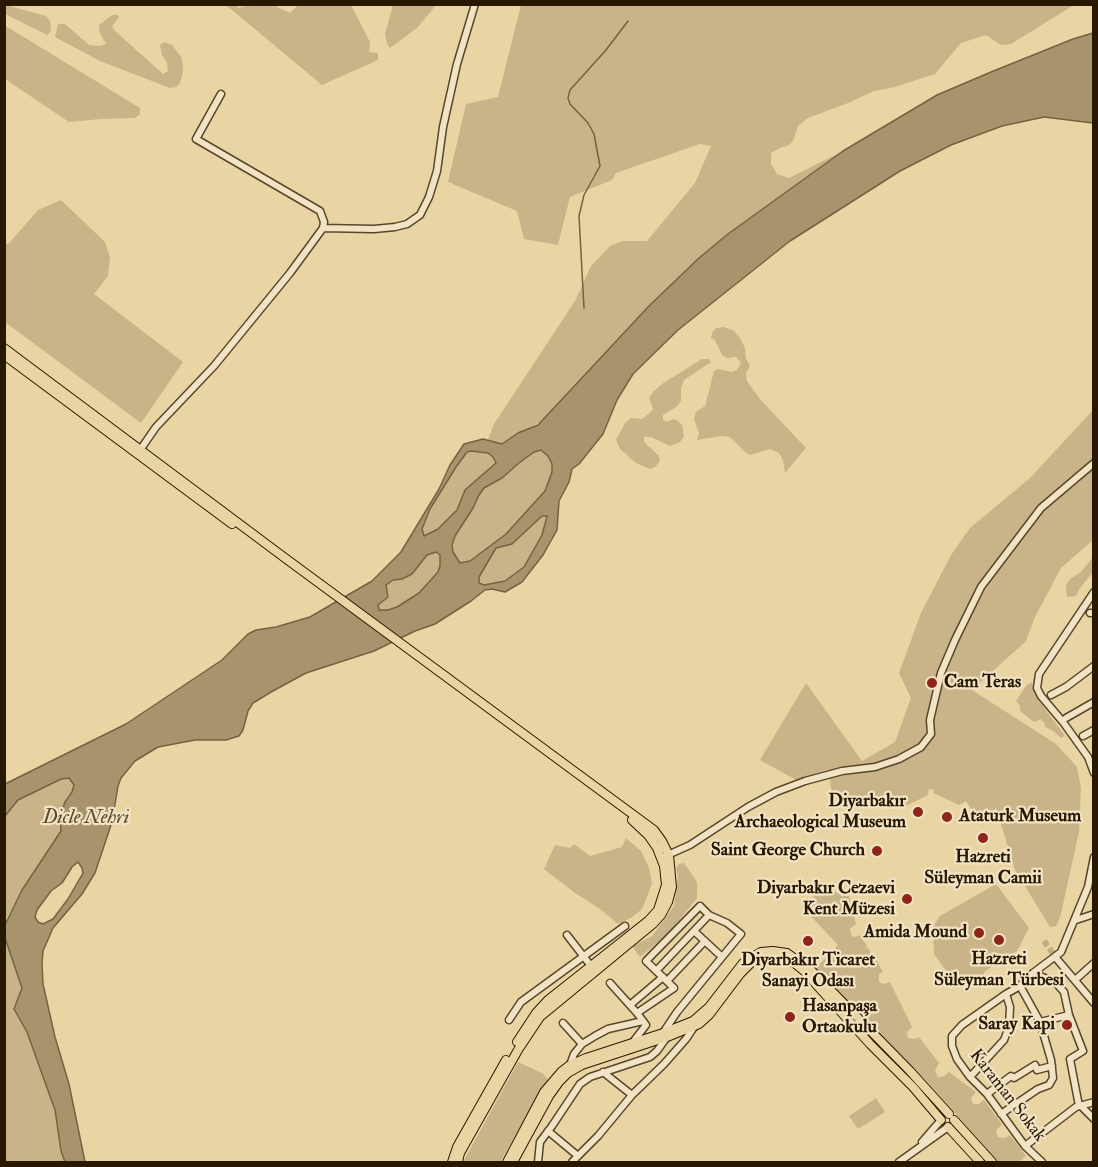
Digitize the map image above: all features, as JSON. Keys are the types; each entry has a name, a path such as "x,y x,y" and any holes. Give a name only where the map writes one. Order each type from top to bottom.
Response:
{"main road":[{"path":"4,348 582,781 654,830 665,857 672,887 661,915 540,1017 518,1050 460,1154 458,1162"},
{"path":"4,355 140,451"},
{"path":"452,1162 457,1147 525,1028 548,1000 658,910 666,885 665,857"},
{"path":"507,1162 544,1092 556,1076 570,1065 633,1042 665,1035 686,1024 701,1015 734,972 752,956 761,952 773,951 787,952 811,970 910,1071 992,1162"},
{"path":"513,1162 549,1096 568,1073 599,1059 694,1026 709,1015 751,963 773,956 784,958 804,971 913,1087 944,1126 948,1127 980,1162"},
{"path":"941,1120 944,1114 952,1117"},
{"path":"948,1127 953,1124 952,1117"}],"street":[{"path":"323,228 374,230 407,224 420,215 429,197 437,171 443,127 457,64 475,4"},
{"path":"140,451 156,427 214,366 290,273 323,228 324,222 320,211 196,139 221,94"},
{"path":"665,857 708,835 748,807 776,792 842,771 875,767 899,759 921,747 931,734 930,720 941,674 981,587 1041,508 1094,463"},
{"path":"1094,592 1039,674 1037,687 1052,710 1091,755 1094,772"},
{"path":"1052,695 1094,666"},
{"path":"1066,718 1094,702"},
{"path":"1083,736 1094,730"},
{"path":"970,1077 1004,1040 1009,1027 1010,1007 1006,994 1020,986 1065,947 1088,887 1094,857"},
{"path":"538,1162 540,1142 580,1084 590,1077 650,1057 657,1051 677,1012 741,934 727,923 709,915 700,906 646,961 674,988 637,1013"},
{"path":"1076,920 1094,914"},
{"path":"656,971 709,915"},
{"path":"509,1020 521,1002 625,926"},
{"path":"694,931 722,957"},
{"path":"567,936 591,966"},
{"path":"630,1005 665,979 705,941"},
{"path":"1056,957 1094,1003"},
{"path":"1075,980 1094,963"},
{"path":"1033,973 1056,983 1064,992 1069,1015 1083,1051 1070,1059 1080,1106 1094,1119"},
{"path":"610,983 646,1025 633,1042"},
{"path":"1001,1114 1049,1084 1053,1078 1040,1022 1020,986"},
{"name":"Karaman Sokak","path":"1006,994 956,1030 952,1036 952,1046 957,1059 970,1077 987,1094 1025,1146 1042,1162"},
{"path":"1040,1022 1069,1015"},
{"path":"570,1065 582,1044 608,1029 643,1021"},
{"path":"563,1023 582,1044"},
{"path":"572,1162 598,1136 632,1095 664,1064 694,1026"},
{"path":"987,1094 1011,1076 1014,1078 1035,1065 1037,1070 1052,1066"},
{"path":"603,1072 632,1095"},
{"path":"1025,1146 1056,1121 1080,1106 1094,1102"},
{"path":"913,1151 941,1120"},
{"path":"899,1162 948,1127"},
{"path":"548,1131 578,1156"}],"shaded area":[{"path":"6,5 46,16 50,21 51,31 47,35 5,14"},
{"path":"226,5 235,5 239,8 248,5 273,5 290,13 298,5 351,5 370,42 369,52 378,53 378,60 322,85"},
{"path":"393,5 435,5 417,28 390,48 385,34"},
{"path":"521,5 1074,5 1011,44 1001,45 986,35 961,43 935,74 874,91 808,118 798,126 793,141 789,145 771,153 771,164 777,174 789,178 843,151 728,234 699,258 649,306 543,420 502,444 488,440 494,424 575,301 591,266 610,246 623,241 647,241 695,183 711,146 700,144 616,173 612,180 570,197 558,245 524,239 517,211 448,182 466,104 498,97"},
{"path":"112,15 119,17 112,26 114,30 163,74 168,71 160,45 164,42 172,45 182,58 183,71 180,83 176,87 170,88 100,61 55,37 58,24 65,24 89,45 106,44 99,31 99,25"},
{"path":"4,25 140,108 140,114 135,118 69,122 5,79"},
{"path":"61,200 105,242 110,257 108,276 94,294 183,362 141,423 5,322 5,245 38,210"},
{"path":"724,327 734,331 745,348 746,359 750,366 746,373 747,381 759,398 806,448 785,473 783,460 779,453 770,449 750,455 730,437 697,440 699,433 694,419 696,412 705,406 714,371 718,369 731,372 737,370 741,363 736,357 727,358 722,355 715,340 711,338 716,328"},
{"path":"702,359 709,359 711,362 684,380 681,388 681,401 663,415 663,420 667,422 677,420 682,425 684,437 680,442 670,446 651,437 644,437 644,442 659,456 660,461 650,469 636,463 620,449 616,440 625,423 631,418 642,419 652,411 649,398 653,392"},
{"path":"1093,410 1093,540 1061,568 1034,619 1026,641 972,690 1056,744 1077,767 1081,788 1079,832 1060,918 1056,926 1050,927 1015,870 996,808 978,820 966,801 959,805 929,789 928,795 904,807 849,806 831,789 829,769 796,780 760,760 806,683 862,761 895,742 911,698 899,673 921,613 951,555 970,528 1030,478"},
{"path":"541,450 552,464 552,472 545,491 506,534 470,561 459,563 453,552 452,545 455,536 484,488 502,478 534,452"},
{"path":"467,452 488,453 496,463 465,490 457,510 442,526 424,536 422,529 430,509 456,467"},
{"path":"546,515 542,535 531,557 518,573 505,581 484,585 479,583 479,577 496,548 512,544 542,516"},
{"path":"436,552 440,555 438,572 419,593 397,607 379,610 377,605 388,597 386,585 393,580 412,574 427,555"},
{"path":"1093,557 1093,572 1076,596 1067,597 1066,585"},
{"path":"1032,682 1039,701 1065,736 1061,738 1045,727 1041,719 1034,722 1020,711 1020,706 1016,701 1026,686"},
{"path":"69,778 74,785 60,817 61,831 35,869 5,925 5,816 18,800 61,779"},
{"path":"626,838 641,851 649,868 652,884 642,909 631,918 618,924 544,869 555,845 570,848 574,844 590,856 622,847"},
{"path":"684,863 697,882 697,898 668,934 640,957 632,946 652,936 674,906 678,876 676,868 679,864"},
{"path":"823,884 842,896 849,896 856,924 850,929 851,935 854,937 860,935 867,946 865,948 868,948 874,960 877,961 883,972 879,974 879,982 883,984 890,982 912,1027 907,1032 908,1038 919,1037 939,1063 935,1071 938,1077 949,1072 976,1092 971,1098 973,1104 979,1104 984,1100 1002,1124 996,1131 998,1137 1005,1138 1010,1135 1026,1156 1019,1162 998,1162 930,1085 815,969 838,945 807,912 816,901 813,897 816,893 820,897 825,890"},
{"name":"Amida Mound","path":"996,884 1029,928 1017,951 985,971 979,984 953,980 934,954 933,927 940,916"},
{"path":"4,935 22,988 20,999 15,1004 16,1013 27,1032 55,1110 61,1151 65,1162 5,1162"},
{"path":"518,1062 542,1073 548,1079 500,1162 463,1162"},
{"path":"876,1098 885,1112 858,1129 849,1116"}],"water":[{"name":"Dicle Nehri","path":"1093,33 1093,123 1044,117 1002,126 951,145 900,171 790,241 678,330 633,374 617,400 603,434 579,464 572,469 569,482 559,501 557,530 543,555 522,582 505,592 485,590 435,624 374,651 306,673 271,692 253,703 239,736 226,740 195,740 158,747 135,761 121,778 118,786 112,822 95,873 82,894 53,928 43,951 43,984 69,1084 85,1162 65,1162 61,1151 55,1110 27,1032 14,1009 22,988 4,935 5,925 22,890 61,831 60,817 74,785 69,778 61,779 18,800 5,816 5,784 126,724 222,660 248,634 310,617 372,581 401,552 464,444 483,439 502,444 518,433 538,425 649,306 728,234 843,151 937,95 1073,39","holes":["541,450 552,464 552,472 545,491 506,534 470,561 460,563 453,552 452,545 479,495 484,488 502,478 534,452","467,452 488,453 496,463 465,490 457,510 438,529 424,536 422,529 430,509","542,516 547,516 542,535 524,567 505,581 484,585 479,583 479,577 496,548 512,544","436,552 440,555 438,572 419,593 397,607 379,610 378,605 388,597 386,585 393,580 412,574 427,555","78,862 83,873 68,899 53,919 43,924 38,922 35,917 37,910 51,891 62,883"]}],"waterway":[{"path":"584,308 579,216 584,195 600,166 594,134 588,123 570,104 568,98 570,90 606,50 628,21"}],"tunnel":[{"path":"1044,941 1056,958"}],"place":[{"name":"Cam Teras","path":"932,683"},
{"name":"Diyarbakır Archaeological Museum","path":"918,812"},
{"name":"Ataturk Museum","path":"947,817"},
{"name":"Hazreti Süleyman Camii","path":"983,838"},
{"name":"Saint George Church","path":"877,851"},
{"name":"Diyarbakır Cezaevi Kent Müzesi","path":"907,899"},
{"name":"Amida Mound","path":"979,933"},
{"name":"Hazreti Süleyman Türbesi","path":"999,940"},
{"name":"Diyarbakır Ticaret Sanayi Odası","path":"808,941"},
{"name":"Hasanpaşa Ortaokulu","path":"790,1017"},
{"name":"Saray Kapi","path":"1067,1025"}]}
